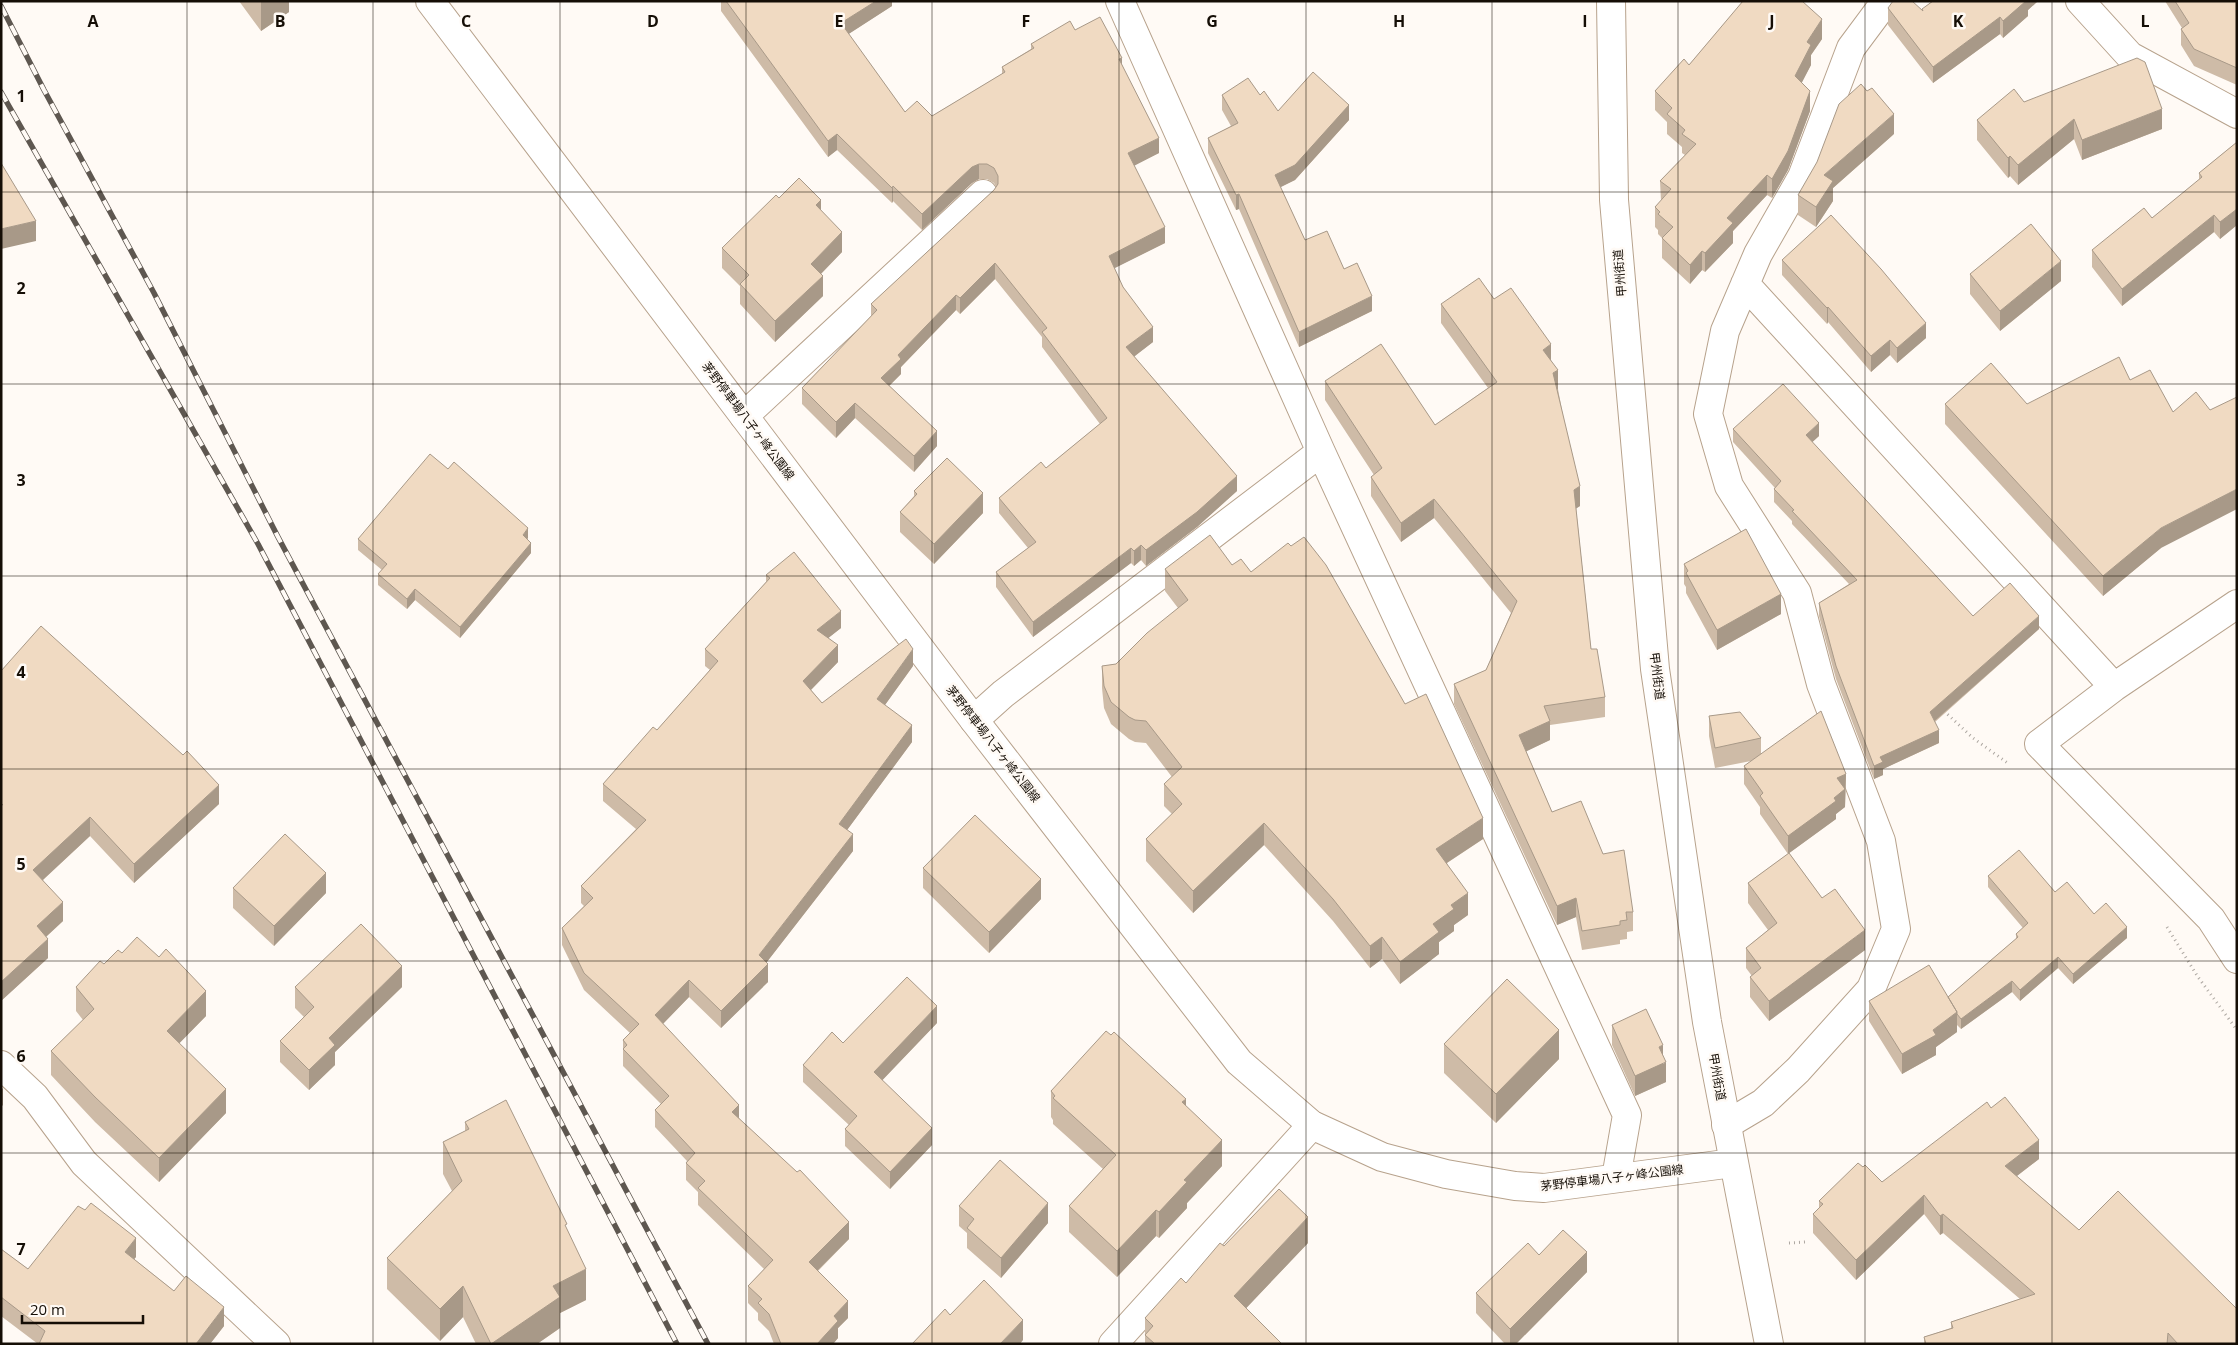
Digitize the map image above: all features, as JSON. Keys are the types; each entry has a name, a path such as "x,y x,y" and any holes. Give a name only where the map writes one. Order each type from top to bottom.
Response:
{"main road":[{"name":"茅野停車場八子ヶ峰公園線","path":"430,1 974,720 1239,1062 1312,1126 1382,1157 1446,1174 1515,1186 1544,1188 1733,1163"},
{"path":"1120,1 1321,452 1627,1115 1616,1178"},
{"name":"甲州街道","path":"1611,1 1614,200 1655,669 1707,1022 1769,1344"},
{"path":"1726,1125 1763,1103 1798,1070 1871,989 1896,929 1881,841 1821,684 1797,593 1729,486 1708,414 1725,331 1745,284 1758,254 1802,177 1851,48 1886,1"},
{"path":"2080,1 2130,56 2237,114"},
{"path":"744,416 768,391 983,194"},
{"path":"1745,284 2114,686"},
{"path":"974,720 1003,694 1321,452"},
{"path":"2237,604 2114,686 2039,744 2211,919 2237,959"},
{"path":"1,1065 35,1097 84,1163 276,1344"},
{"path":"1113,1344 1312,1126"}],"path":[{"path":"1938,706 1973,738 2010,765"},
{"path":"2164,922 2198,977 2237,1030"},
{"path":"1789,1243 1806,1242"}],"building":[{"path":"726,1 876,1 841,23 905,112 917,101 932,116 1005,72 1002,67 1034,48 1031,44 1070,21 1075,30 1100,17 1122,58 1119,59 1159,138 1128,153 1165,227 1109,256 1123,287 1153,327 1126,347 1237,476 1197,512 1146,550 1141,545 1134,551 1131,548 1033,622 996,572 1036,542 999,498 1041,462 1046,468 1107,418 1042,332 1047,328 995,263 960,298 956,295 898,355 901,359 881,378 937,431 914,456 855,403 836,422 802,388 877,310 871,304 994,190 998,184 998,176 994,168 987,164 979,164 972,167 922,214 893,186 892,188 837,134 828,141"},
{"path":"1743,1 1802,1 1822,19 1807,42 1811,45 1795,76 1810,91 1788,151 1772,179 1767,175 1727,218 1733,223 1705,253 1702,251 1690,265 1662,238 1673,227 1658,214 1660,212 1655,207 1671,189 1660,181 1696,144 1682,134 1685,130 1667,114 1672,108 1655,91 1684,59 1689,65"},
{"path":"1893,1 1912,1 1923,11 1922,9 1933,1 2026,1 2003,21 2000,17 1933,67 1888,8"},
{"path":"2175,1 2237,1 2237,68 2194,49 2181,29 2189,23"},
{"path":"2137,58 2145,62 2162,109 2082,140 2074,119 2018,165 2010,156 2008,158 1977,120 2014,89 2024,102"},
{"path":"1313,72 1349,105 1295,165 1275,175 1305,240 1327,231 1344,269 1357,263 1372,296 1299,332 1239,194 1236,195 1208,138 1238,123 1222,95 1248,78 1260,95 1264,91 1278,111"},
{"path":"1861,84 1867,91 1872,88 1894,114 1824,175 1833,181 1816,207 1798,195 1817,162 1839,104"},
{"path":"2237,142 2237,209 2220,222 2214,215 2122,289 2092,250 2144,208 2152,218 2202,177 2199,173"},
{"path":"1,163 36,221 1,229"},
{"path":"799,178 821,200 816,205 842,232 811,264 823,276 775,321 740,284 749,275 722,248 776,195 779,198"},
{"path":"1831,215 1881,269 1926,323 1897,348 1890,340 1871,356 1828,307 1782,260"},
{"path":"2031,224 2061,261 2000,311 1970,274"},
{"path":"1479,278 1494,299 1511,288 1551,344 1543,350 1558,370 1553,373 1580,486 1574,490 1591,649 1597,649 1605,697 1544,706 1550,721 1519,735 1552,812 1581,801 1603,854 1624,850 1633,912 1626,912 1627,920 1620,921 1620,925 1582,931 1576,898 1557,906 1454,684 1486,670 1517,601 1434,499 1401,523 1371,477 1382,468 1325,381 1381,344 1435,425 1497,382 1441,304"},
{"path":"2119,357 2130,380 2150,370 2173,412 2196,392 2210,410 2237,397 2237,489 2161,528 2103,576 1945,404 1991,363 2027,404"},
{"path":"1783,384 1819,423 1806,435 1973,616 2010,583 2039,616 1930,712 1939,730 1880,757 1883,762 1874,766 1836,666 1819,603 1857,580 1792,511 1794,510 1774,489 1781,481 1733,429"},
{"path":"430,454 448,469 454,462 528,528 523,535 531,543 460,627 415,589 407,599 378,574 387,564 358,539"},
{"path":"947,458 983,493 934,544 900,512 917,494 914,491"},
{"path":"1746,529 1781,594 1717,630 1686,573 1688,571 1684,564"},
{"path":"1210,535 1232,565 1241,559 1251,572 1288,543 1291,546 1304,537 1326,565 1405,704 1426,694 1483,818 1436,849 1468,893 1451,905 1454,909 1433,924 1439,932 1400,962 1382,937 1370,946 1333,899 1264,823 1193,891 1146,839 1182,804 1164,784 1182,767 1146,721 1135,720 1129,717 1111,702 1104,686 1102,666 1116,664 1147,633 1188,600 1165,569"},
{"path":"794,552 841,611 817,630 838,645 803,681 822,703 906,639 913,649 877,699 912,725 839,824 853,834 759,955 768,964 721,1011 689,980 655,1015 739,1105 732,1112 797,1172 800,1170 849,1222 809,1262 848,1301 834,1316 838,1321 817,1344 781,1344 769,1314 758,1303 762,1299 748,1286 773,1260 698,1188 705,1181 686,1163 695,1153 655,1110 669,1096 623,1049 627,1045 623,1040 639,1024 584,973 562,928 593,898 581,886 646,820 603,784 653,727 657,730 718,661 705,649 770,578 766,575"},
{"path":"41,626 183,755 187,751 219,785 134,864 90,817 33,870 63,902 37,926 48,939 1,982 1,804 3,805 1,803 1,671"},
{"path":"1821,711 1846,774 1837,778 1845,789 1834,798 1836,801 1788,836 1760,796 1763,793 1744,766"},
{"path":"1740,712 1761,738 1715,748 1709,716"},
{"path":"975,815 1041,879 989,932 923,868"},
{"path":"285,834 326,873 274,926 233,888"},
{"path":"2019,850 2055,892 2067,882 2094,914 2106,903 2127,927 2073,974 2058,957 2020,990 2012,981 1961,1019 1948,997 2018,937 2016,934 2028,923 1988,876"},
{"path":"1789,853 1822,898 1835,889 1865,930 1769,1001 1750,977 1761,968 1746,948 1777,923 1748,883"},
{"path":"361,924 402,966 329,1038 335,1045 309,1070 280,1041 314,1007 295,987"},
{"path":"137,937 159,957 166,949 206,991 167,1031 226,1089 159,1158 95,1097 51,1051 94,1009 76,987 100,961 104,964 118,950 122,953"},
{"path":"1929,965 1957,1012 1933,1030 1936,1035 1902,1054 1869,1001"},
{"path":"907,977 937,1006 874,1072 932,1128 890,1172 845,1129 857,1116 803,1065 832,1032 843,1043"},
{"path":"1507,979 1559,1030 1496,1094 1444,1044"},
{"path":"1646,1009 1663,1045 1659,1047 1666,1062 1635,1076 1612,1025"},
{"path":"1106,1031 1111,1035 1114,1032 1186,1099 1182,1102 1222,1140 1184,1180 1187,1182 1159,1212 1156,1210 1117,1251 1069,1206 1116,1155 1053,1098 1055,1096 1051,1091"},
{"path":"2005,1097 2039,1140 2005,1166 2079,1230 2118,1191 2237,1309 2237,1344 2178,1344 2168,1333 2167,1344 1926,1344 1924,1337 1953,1328 1951,1322 2035,1294 1943,1214 1940,1216 1924,1195 1856,1260 1813,1214 1823,1204 1819,1201 1858,1163 1863,1167 1865,1165 1882,1182 1987,1102 1991,1108"},
{"path":"506,1100 567,1224 565,1225 586,1269 553,1286 560,1297 491,1344 463,1286 440,1309 387,1258 462,1181 443,1142 469,1129 465,1122"},
{"path":"1000,1160 1048,1203 1001,1258 967,1228 974,1219 959,1206"},
{"path":"1279,1189 1308,1217 1234,1296 1282,1344 1155,1344 1145,1335 1153,1326 1145,1318 1181,1278 1186,1283 1220,1243 1224,1246"},
{"path":"91,1203 136,1238 125,1252 174,1291 186,1276 224,1307 196,1344 39,1344 45,1331 1,1297 1,1249 28,1269 78,1206 85,1210"},
{"path":"1563,1230 1587,1252 1510,1329 1476,1293 1528,1243 1539,1255"},
{"path":"984,1280 1023,1320 1000,1344 912,1344 945,1309 950,1315"}],"railway":[{"path":"1,6 44,90 154,293 278,537 708,1344"},
{"path":"1,92 258,544 677,1344"}]}
